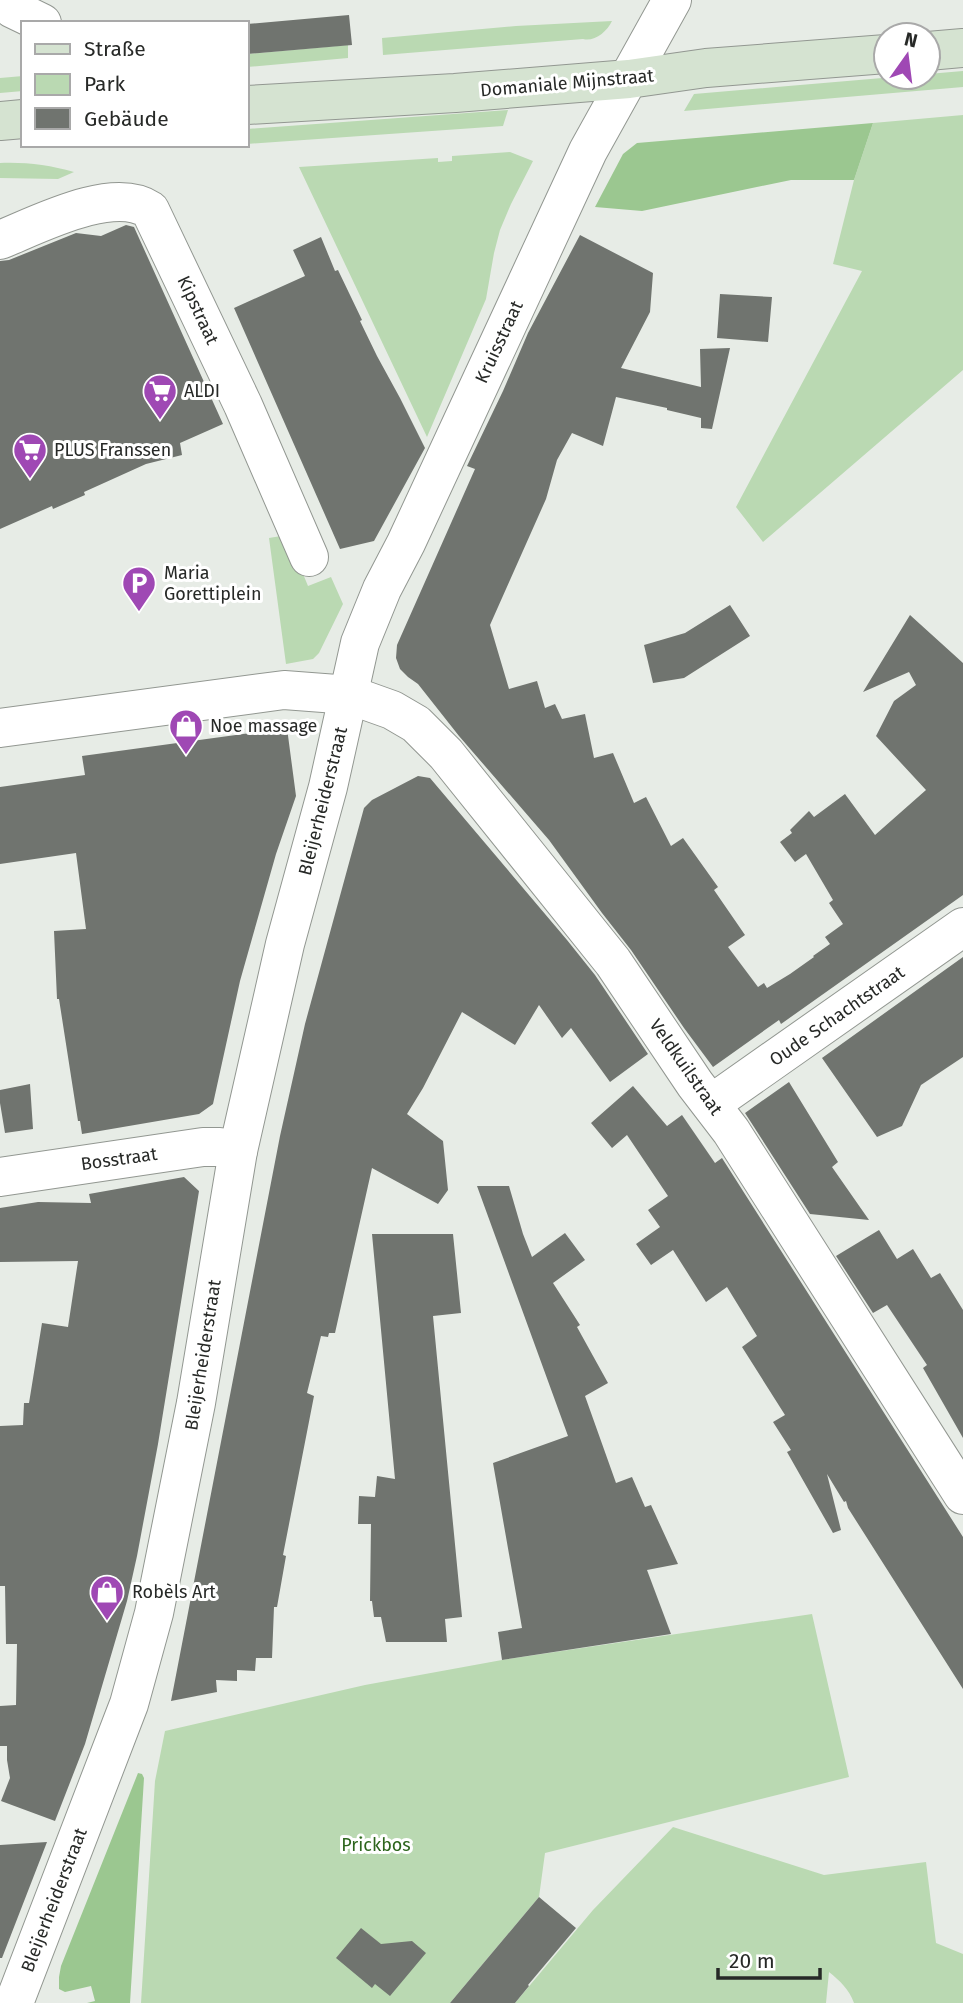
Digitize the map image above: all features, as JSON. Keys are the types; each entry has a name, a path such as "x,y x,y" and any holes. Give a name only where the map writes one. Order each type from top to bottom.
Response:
{"main road":[{"path":"942,50 963,48"},
{"name":"Domaniale Mijnstraat","path":"248,105 455,93 629,79 706,68 872,55"},
{"path":"0,121 21,119"}],"street":[{"path":"2,0 13,9 38,21"},
{"name":"Kruisstraat","path":"349,695 360,643 378,599 587,151 672,0"},
{"name":"Kipstraat","path":"0,240 73,209 112,202 142,204 150,210 243,405 309,557"},
{"name":"Veldkuilstraat","path":"0,728 284,690 349,695 392,710 416,724 446,754 613,962 951,1452 963,1495"},
{"name":"Bleijerheiderstraat","path":"14,2003 129,1704 154,1614 193,1417 238,1151 285,944 328,787 349,695"},
{"name":"Oude Schachtstraat","path":"711,1104 963,927"},
{"name":"Bosstraat","path":"0,1177 204,1147 238,1151"}],"green space":[{"path":"612,21 604,32 587,40 383,55 382,38"},
{"path":"348,45 348,58 248,67 248,54"},
{"path":"963,71 963,87 942,89 942,73"},
{"path":"21,76 21,91 0,93 0,78"},
{"path":"872,79 872,91 916,91 684,111 694,94"},
{"path":"508,110 503,126 248,144 248,129"},
{"path":"963,115 963,370 763,542 736,507 862,271 833,264 854,180 873,123"},
{"path":"873,123 854,180 791,180 642,211 595,207 623,154 637,143"},
{"path":"510,152 533,161 500,230 486,299 427,437 299,167 438,158 438,162 452,161 452,156"},
{"path":"0,163 37,165 74,172 58,179 0,178"},
{"path":"287,535 308,586 331,577 343,604 319,653 313,659 286,664 269,538"},
{"name":"Prickbos","path":"812,1614 849,1777 545,1853 539,1897 450,2003 141,2003 155,1781 165,1731 365,1685 502,1660"},
{"path":"138,1773 144,1778 130,2003 87,2003 95,2001 91,1986 65,1992 59,1989 61,1966"},
{"path":"673,1827 824,1875 926,1862 936,1943 963,1954 963,2003 854,2003 844,1986 829,1972 826,2003 515,2003 593,1910"}],"building":[{"path":"349,15 352,45 248,54 248,24"},
{"path":"126,225 134,227 223,424 180,443 182,455 146,464 84,492 85,495 0,529 0,261 9,260 76,233 101,236"},
{"path":"580,235 653,273 650,312 621,368 701,387 700,349 730,348 712,429 701,428 701,418 616,397 603,446 572,433 557,460 546,499 490,625 509,689 537,681 545,708 555,704 562,719 585,714 594,758 613,753 634,803 646,797 671,846 683,838 718,887 714,890 745,935 728,947 758,987 764,983 767,988 814,957 830,944 825,937 843,924 829,903 833,900 806,854 795,862 780,842 792,833 790,830 809,811 814,817 845,794 875,835 926,790 876,736 894,701 916,685 909,672 863,692 910,615 963,663 963,895 781,1024 779,1020 713,1067 549,840 418,684 400,669 396,658 397,645 475,469 467,466 528,333"},
{"path":"321,237 335,271 338,270 377,356 425,448 374,541 340,549 234,308 305,276 293,250"},
{"path":"720,294 772,297 768,342 717,338"},
{"path":"730,605 750,636 684,678 653,683 644,645 685,633"},
{"path":"287,728 296,796 276,854 240,981 213,1104 199,1114 82,1134 57,999 54,931 86,929 76,853 0,864 0,787 85,775 82,756"},
{"path":"418,776 430,778 567,940 595,975 648,1054 610,1082 571,1028 562,1038 539,1005 515,1045 462,1012 407,1114 443,1141 448,1190 438,1204 372,1168 335,1333 329,1333 328,1337 321,1336 307,1393 314,1396 283,1555 286,1556 277,1607 274,1607 272,1658 256,1658 255,1671 237,1670 237,1681 216,1680 217,1692 171,1701 280,1136 305,1024 364,808 372,800"},
{"path":"963,957 963,1057 921,1085 902,1126 877,1137 822,1058"},
{"path":"789,1082 838,1162 832,1167 869,1220 810,1214 745,1113"},
{"path":"30,1084 33,1129 5,1133 0,1090"},
{"path":"633,1086 667,1126 682,1115 715,1163 722,1158 963,1537 963,1689 827,1474 841,1530 833,1533 787,1452 791,1450 773,1422 785,1415 742,1347 757,1336 727,1287 706,1302 673,1250 651,1265 636,1244 660,1227 648,1210 668,1196 627,1135 612,1148 591,1123"},
{"path":"184,1177 199,1191 137,1556 127,1601 85,1744 55,1821 1,1801 10,1778 7,1746 0,1746 0,1706 16,1705 17,1644 6,1644 5,1586 0,1586 0,1426 23,1425 24,1403 29,1403 42,1323 68,1327 78,1261 0,1262 0,1208 38,1202 91,1203 89,1194"},
{"path":"477,1186 509,1186 532,1257 565,1233 585,1260 553,1283 580,1325 577,1327 608,1383 585,1396 616,1483 632,1477 645,1507 651,1505 678,1564 647,1570 671,1634 502,1660 498,1632 522,1628 493,1463 568,1436"},
{"path":"879,1230 897,1259 913,1249 931,1278 940,1273 963,1310 963,1438 923,1368 927,1365 887,1305 873,1313 836,1256"},
{"path":"372,1234 453,1234 461,1313 433,1316 462,1617 445,1619 447,1642 386,1642 381,1617 374,1617 370,1601 371,1524 358,1524 359,1496 375,1497 377,1476 395,1479"},
{"path":"47,1842 2,1958 0,1958 0,1845"},
{"path":"539,1897 576,1928 515,2003 450,2003"},
{"path":"361,1928 381,1944 412,1941 426,1953 390,1996 375,1984 372,1988 336,1958"}],"place":[{"name":"ALDI","path":"160,421"},
{"name":"PLUS Franssen","path":"30,480"},
{"name":"Maria Gorettiplein","path":"139,613"},
{"name":"Noe massage","path":"186,756"},
{"name":"Robèls Art","path":"107,1622"}]}
